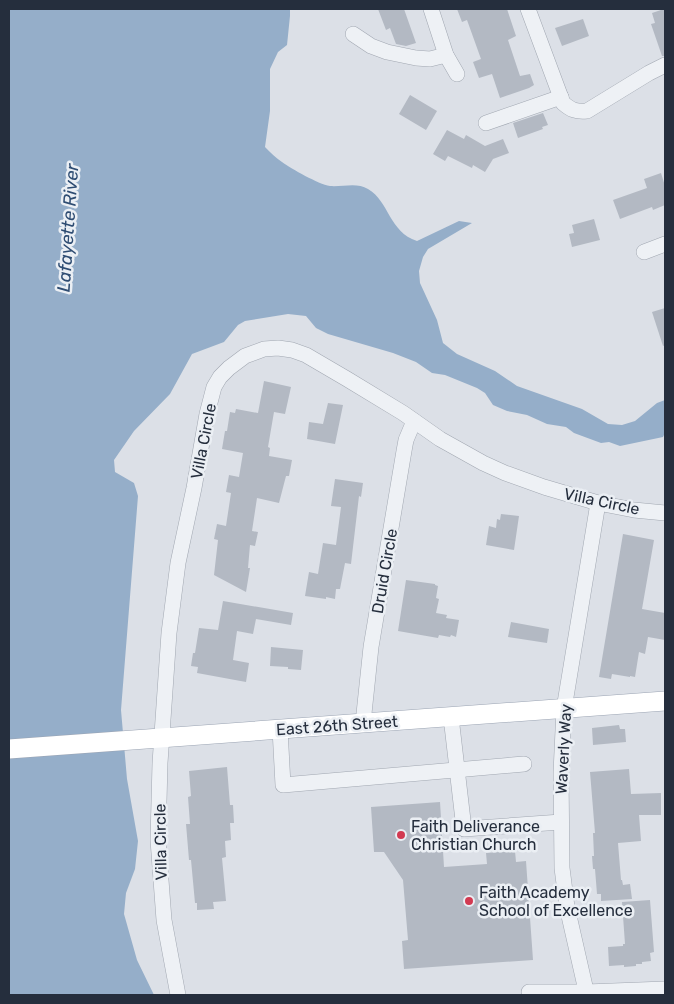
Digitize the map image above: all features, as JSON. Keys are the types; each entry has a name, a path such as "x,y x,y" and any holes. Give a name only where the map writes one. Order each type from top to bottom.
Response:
{"main road":[{"name":"East 26th Street","path":"9,749 665,701"}],"street":[{"path":"431,9 446,55 457,74"},
{"path":"528,9 563,103 571,110 577,112 587,111 665,65"},
{"path":"353,34 371,46 388,52 416,58 446,55"},
{"path":"486,123 561,97"},
{"path":"644,252 665,244"},
{"name":"Villa Circle","path":"178,995 164,920 158,840 169,633 178,563 207,414 214,387 229,368 245,356 264,349 292,350 306,355 348,379 440,439 505,473 598,503 634,510 665,513"},
{"name":"Druid Circle","path":"364,723 371,647 406,440 414,421"},
{"name":"Waverly Way","path":"586,994 567,907 562,868 561,773 564,708 598,503"},
{"path":"451,717 464,829 561,822"},
{"path":"280,729 283,785 524,764"},
{"path":"529,992 586,994 665,989"}],"water":[{"name":"Lafayette River","path":"9,9 290,9 287,45 278,52 270,69 270,111 265,147 286,165 319,182 330,186 355,185 368,189 381,201 400,231 417,241 459,221 472,223 428,249 423,257 419,271 420,283 437,320 443,343 457,354 495,371 517,386 582,409 608,424 622,425 635,421 657,403 665,400 665,433 663,437 620,446 609,442 601,443 574,433 566,427 547,424 527,415 507,411 493,405 485,393 477,388 445,375 432,373 416,362 393,353 328,334 316,328 306,316 288,314 245,321 238,325 224,342 192,354 170,394 134,431 114,460 115,472 134,483 138,496 121,710 127,779 138,841 135,869 126,893 124,914 137,960 154,995 9,995"}],"building":[{"path":"378,9 404,9 416,43 406,46 396,44 390,28 386,30"},
{"path":"457,9 507,9 516,36 508,40 520,76 530,74 534,85 500,98 492,74 479,78 473,62 481,59 467,20 462,22"},
{"path":"665,9 665,56 662,56 651,24 655,23 652,13"},
{"path":"583,19 589,36 562,46 555,28"},
{"path":"410,95 437,111 426,130 399,114"},
{"path":"543,113 548,125 542,127 543,129 518,138 513,123"},
{"path":"447,130 464,139 466,135 485,146 503,139 509,153 493,159 485,172 473,165 472,168 448,156 445,161 433,154"},
{"path":"661,173 665,186 665,205 653,210 652,207 620,219 613,200 647,188 644,179"},
{"path":"594,219 600,240 572,247 569,234 574,233 572,225"},
{"path":"665,308 665,345 663,346 652,312"},
{"path":"264,381 291,387 285,414 274,412 268,447 270,448 269,456 292,460 289,476 286,476 279,503 257,498 252,531 258,532 255,546 250,545 248,568 250,568 246,592 214,575 218,540 214,539 217,524 226,526 231,493 226,492 229,475 239,477 243,453 222,449 230,412 235,413 236,409 258,413"},
{"path":"328,403 343,405 335,444 307,439 309,422 323,424"},
{"path":"335,479 363,483 361,497 359,496 351,564 345,563 340,589 336,589 335,599 305,596 309,572 318,574 323,543 336,545 341,507 331,506"},
{"path":"501,514 519,516 514,550 486,545 489,526 496,528 497,519 500,520"},
{"path":"623,534 654,540 642,609 665,613 665,640 648,637 645,654 639,652 635,677 612,674 611,679 599,677"},
{"path":"406,580 438,586 436,598 439,599 436,613 447,615 446,618 459,620 456,637 439,635 438,638 398,631"},
{"path":"223,601 293,613 291,625 256,619 253,634 237,631 233,660 249,663 246,682 197,673 198,667 191,666 199,628 218,630"},
{"path":"511,622 549,629 547,643 508,637"},
{"path":"271,647 303,650 301,670 270,666"},
{"path":"619,725 620,729 625,729 626,742 593,745 592,728"},
{"path":"227,767 230,805 233,805 234,823 230,823 231,840 225,841 226,857 222,858 226,901 213,902 214,909 197,910 191,860 189,860 186,824 190,824 188,797 191,796 189,771"},
{"path":"629,769 631,794 661,793 661,815 639,815 641,841 618,843 621,880 623,885 630,884 632,899 601,901 601,894 597,894 595,869 593,869 593,833 595,833 590,772"},
{"path":"440,802 444,867 487,864 486,853 515,851 516,862 526,861 533,960 404,969 402,941 408,940 403,880 384,852 374,852 371,807"},
{"path":"650,900 654,952 650,953 651,961 636,964 636,966 609,966 608,947 623,946 625,944 622,902"}],"place":[{"name":"Faith Deliverance Christian Church","path":"401,835"},
{"name":"Faith Academy School of Excellence","path":"469,901"}]}
